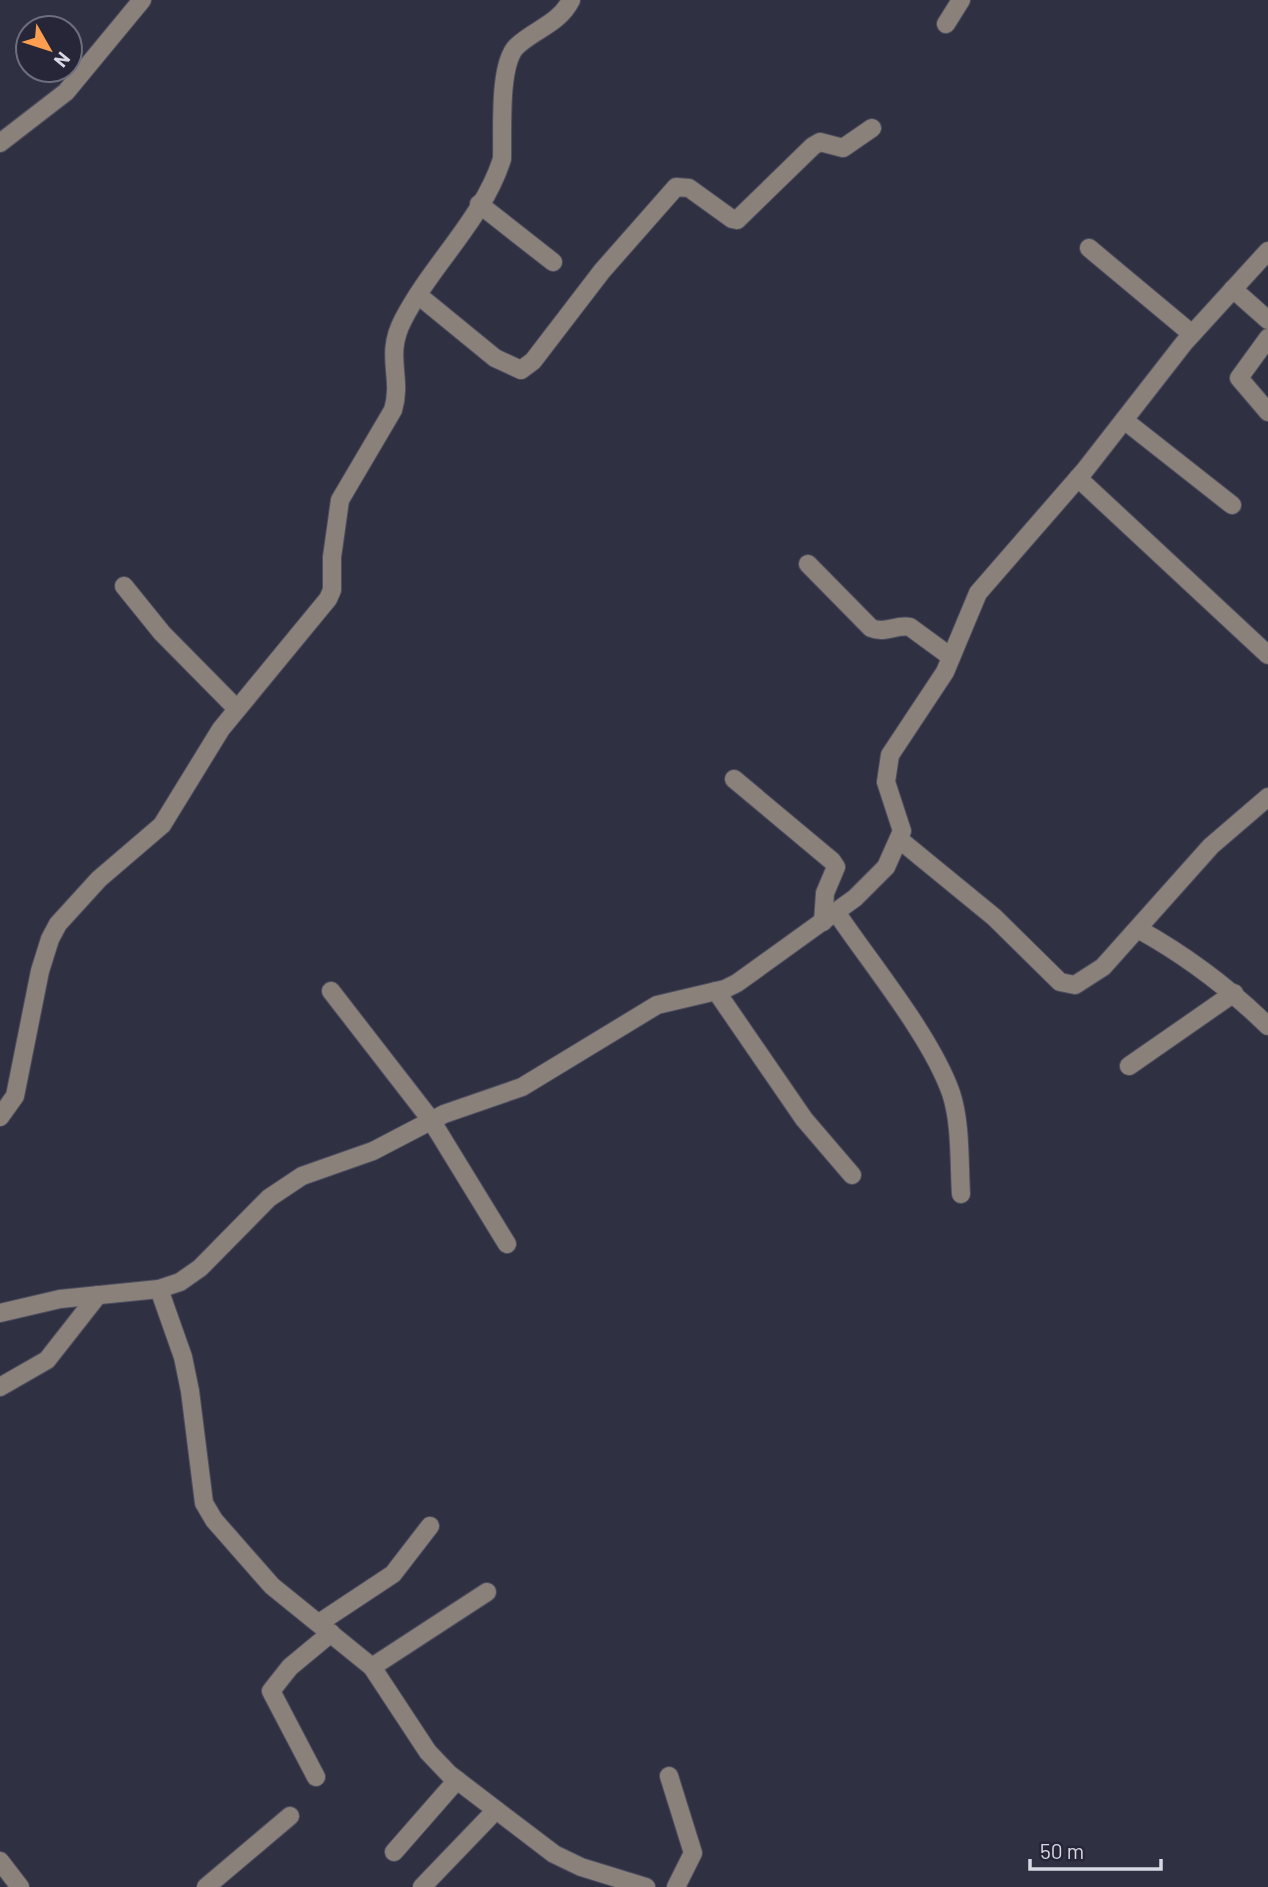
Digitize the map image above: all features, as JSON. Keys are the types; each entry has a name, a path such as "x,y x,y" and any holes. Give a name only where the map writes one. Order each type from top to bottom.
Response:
{"street":[{"path":"0,143 66,92 142,0"},
{"path":"0,1117 15,1096 25,1034 54,931 81,897 162,825 237,709 328,600 341,500 393,410 397,398 394,341 418,295 480,204 502,159 505,79 512,53 552,23 571,0"},
{"path":"946,24 961,0"},
{"path":"418,295 495,358 521,370 533,361 602,271 676,187 689,188 727,216 737,220 813,146 820,142 843,148 872,128"},
{"path":"480,204 553,262"},
{"path":"1089,248 1192,334"},
{"path":"0,1313 60,1299 159,1289 180,1282 200,1268 269,1198 302,1176 373,1151 431,1120 533,1082 611,1030 657,1005 716,991 737,983 829,917 875,880 900,841 901,821 886,782 890,755 934,690 978,593 1078,478 1192,334 1268,251"},
{"path":"1233,289 1268,320"},
{"path":"1268,338 1239,378 1268,412"},
{"path":"1124,420 1232,505"},
{"path":"1078,478 1268,655"},
{"path":"808,564 871,628 879,631 910,627 951,657"},
{"path":"124,586 162,633 237,709"},
{"path":"734,779 836,867 825,893 829,917 923,1040 945,1079 954,1106 961,1194"},
{"path":"900,841 995,917 1066,985 1075,985 1103,967 1211,846 1268,797"},
{"path":"1138,929 1184,955 1234,993 1268,1026"},
{"path":"331,991 431,1120 508,1244"},
{"path":"716,991 804,1119 852,1175"},
{"path":"1129,1066 1234,993"},
{"path":"159,1289 183,1357 204,1503 214,1520 272,1586 372,1667 428,1752 457,1780 554,1854 581,1867 646,1887"},
{"path":"0,1387 47,1360 98,1295"},
{"path":"316,1777 271,1691 325,1628 393,1574 430,1526"},
{"path":"372,1667 487,1592"},
{"path":"669,1776 693,1853 676,1887"},
{"path":"394,1852 457,1780"},
{"path":"422,1887 496,1810"},
{"path":"206,1887 290,1815"},
{"path":"0,1861 20,1887"}]}
